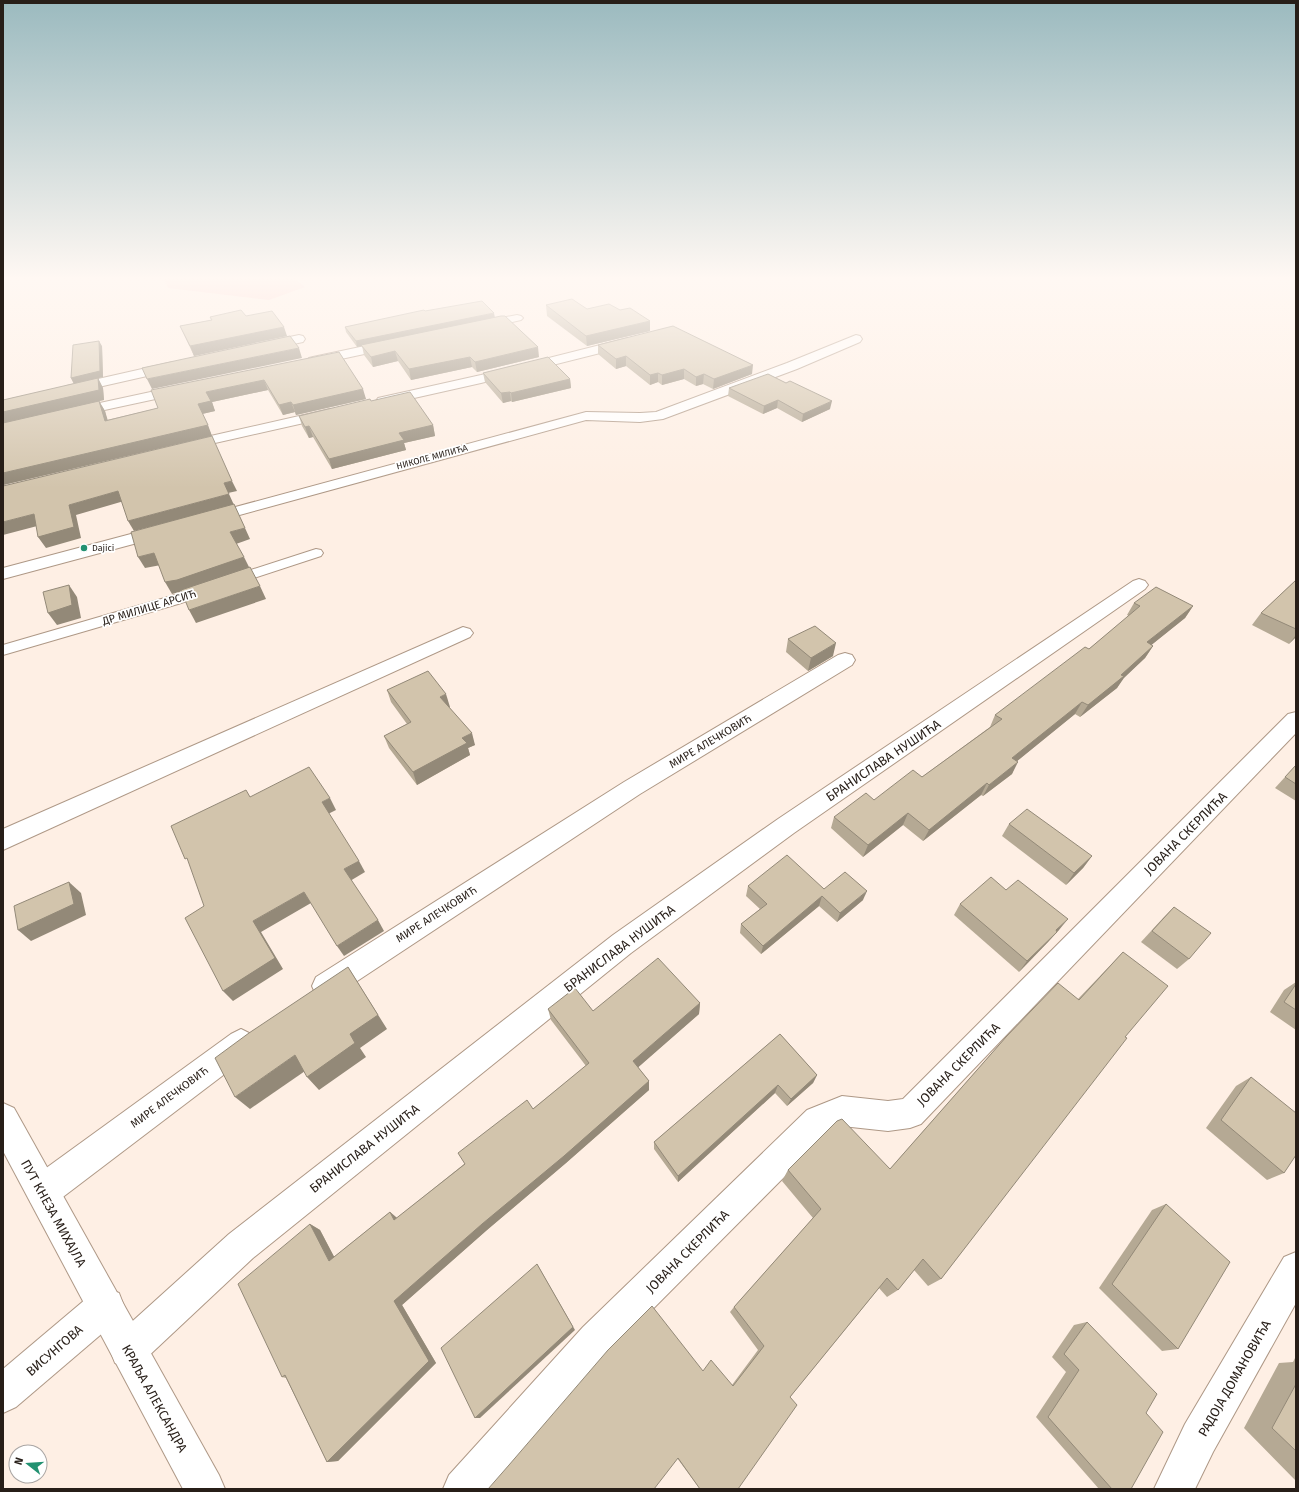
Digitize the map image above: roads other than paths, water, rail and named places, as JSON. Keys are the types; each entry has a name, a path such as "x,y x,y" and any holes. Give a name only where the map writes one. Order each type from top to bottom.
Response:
{"street":[{"path":"298,364 372,349"},
{"path":"373,403 481,379 602,349"},
{"name":"НИКОЛЕ МИЛИЋА","path":"197,522 586,416 602,415 640,418 658,416 792,366 833,349"},
{"path":"57,393 185,364"},
{"path":"57,417 196,386"},
{"path":"173,449 342,410"},
{"path":"3,574 174,528"},
{"name":"БРАНИСЛАВА НУШИЋА","path":"128,1350 241,1246 622,944 786,826 1139,585"},
{"path":"3,840 463,632"},
{"name":"МИРЕ АЛЕЧКОВИЋ","path":"305,999 632,788 845,660"},
{"name":"ЈОВАНА СКЕРЛИЋА","path":"463,1489 596,1340 818,1121 842,1111 888,1116 910,1113 1296,720"},
{"name":"МИРЕ АЛЕЧКОВИЋ","path":"43,1191 259,1030"},
{"name":"ПУТ КНЕЗА МИХАЈЛА","path":"3,1119 106,1306"},
{"name":"РАДОЈА ДОМАНОВИЋА","path":"1174,1489 1199,1438 1296,1269"},
{"name":"КРАЉА АЛЕКСАНДРА","path":"106,1306 128,1350 205,1489"},
{"name":"ВИСУНГОВА","path":"3,1394 106,1306"}],"lane":[{"name":"ДР МИЛИЦЕ АРСИЋ","path":"3,650 172,601 316,553"}],"place":[{"name":"Dajici","path":"84,548"}]}
